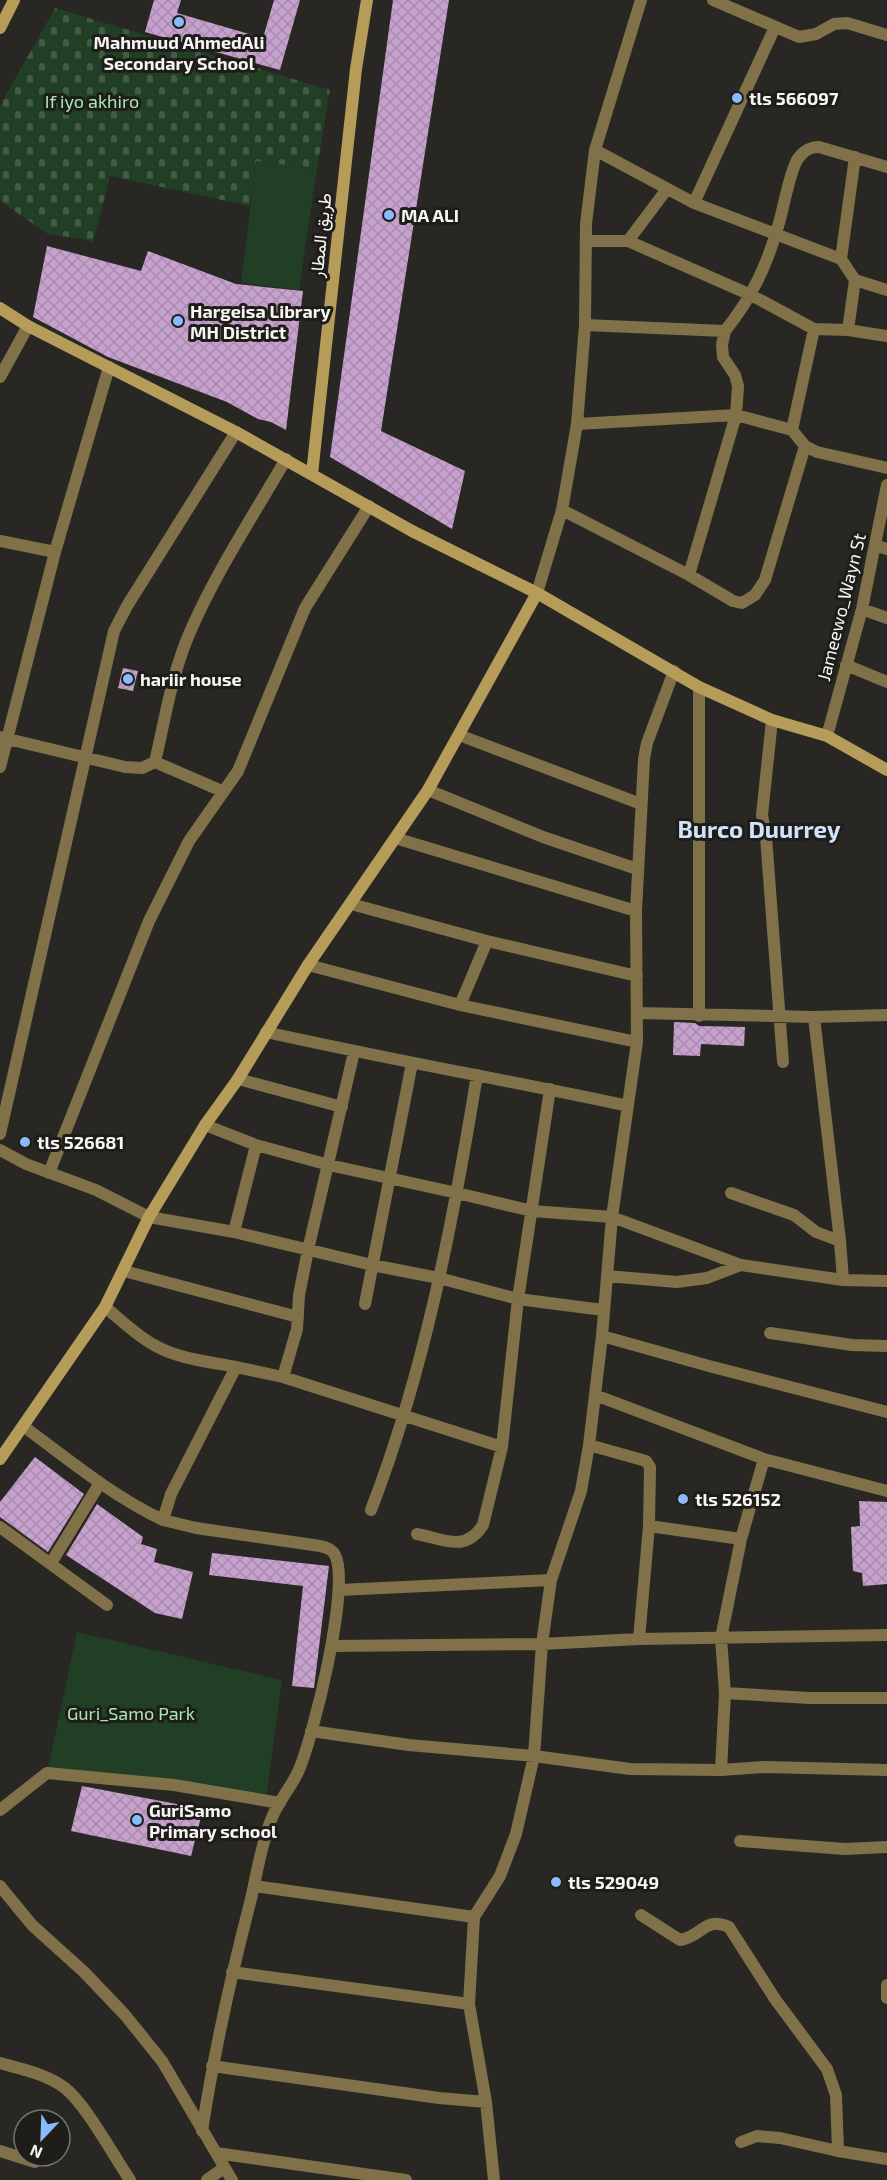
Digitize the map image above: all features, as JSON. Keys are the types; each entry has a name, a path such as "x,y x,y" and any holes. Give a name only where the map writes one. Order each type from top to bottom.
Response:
{"main road":[{"path":"0,28 14,0"},
{"name":"طريق المطار","path":"312,474 356,69 367,0"},
{"path":"0,308 28,326 286,459 412,531 537,593 699,687 772,720 827,736 887,770"},
{"path":"0,1460 105,1307 149,1217 205,1125 238,1079 308,965 428,790 537,593"}],"street":[{"path":"537,593 562,510 577,424 585,325 586,224 595,150 641,0"},
{"path":"713,0 799,37 816,34 834,24 847,23 887,35"},
{"path":"694,203 775,27"},
{"path":"689,575 736,415 738,387 735,375 723,357 722,345 725,331 751,296 776,236 796,162 804,151 811,147 819,147 887,167"},
{"path":"595,150 694,203 841,260 855,280 887,290"},
{"path":"841,260 855,156"},
{"path":"628,241 667,189"},
{"path":"586,241 628,241 751,296 814,329 848,330 887,336"},
{"path":"848,330 855,280"},
{"path":"585,325 725,331"},
{"path":"0,378 28,326"},
{"path":"792,430 814,329"},
{"path":"0,767 3,738 109,367"},
{"path":"577,424 736,415 792,430 805,446 817,452 887,468"},
{"path":"0,1134 114,631 127,606 236,432"},
{"path":"562,510 689,575 733,601 742,603 755,595 765,580 805,446"},
{"path":"155,762 176,672 189,633 218,574 286,459"},
{"name":"Jameewo_Wayn St","path":"827,736 861,609 881,547 887,485"},
{"path":"49,1173 148,921 189,841 238,771 305,608 369,506"},
{"path":"0,541 55,552"},
{"path":"861,609 887,618"},
{"path":"846,665 887,682"},
{"path":"494,2180 486,2102 469,2004 474,1917 500,1876 516,1834 534,1756 542,1644 551,1580 581,1491 589,1445 602,1336 612,1217 637,1042 637,869 647,743 674,671"},
{"path":"699,687 699,1016"},
{"path":"772,720 762,815 766,837 783,1062"},
{"path":"459,735 641,804"},
{"path":"3,738 125,767 142,768 155,762 222,791"},
{"path":"428,790 543,837 637,869"},
{"path":"395,838 636,911"},
{"path":"351,904 487,941 637,976"},
{"path":"460,1005 487,941"},
{"path":"308,965 460,1005 637,1042"},
{"path":"638,1013 814,1017 887,1015"},
{"path":"814,1017 843,1280"},
{"path":"266,1032 354,1052 627,1106"},
{"path":"283,1377 297,1329 299,1295 308,1250 354,1052"},
{"path":"365,1304 412,1063"},
{"path":"371,1510 403,1416 439,1278 457,1193 477,1075"},
{"path":"238,1079 342,1107"},
{"path":"417,1534 458,1543 468,1541 477,1535 483,1525 502,1447 518,1299 550,1089"},
{"path":"205,1125 256,1145 329,1165 532,1212 612,1217 741,1265 843,1280 887,1281"},
{"path":"234,1232 256,1145"},
{"path":"0,1150 49,1173 96,1190 149,1217 234,1232 372,1265 439,1278 518,1299 603,1310"},
{"path":"731,1193 794,1215 816,1232 840,1241"},
{"path":"606,1276 677,1282 707,1278 741,1265"},
{"path":"124,1271 298,1317"},
{"path":"105,1307 138,1335 155,1346 176,1354 283,1377 502,1447"},
{"path":"770,1333 852,1345 887,1346"},
{"path":"602,1336 887,1412"},
{"path":"163,1520 171,1494 236,1367"},
{"path":"595,1395 764,1459 887,1491"},
{"path":"23,1426 100,1483 144,1511 163,1520 196,1528 329,1548 335,1555 339,1590 331,1646 311,1731 298,1772 271,1819 232,1972 212,2067 202,2131"},
{"path":"589,1445 649,1464 649,1526 639,1639"},
{"path":"721,1770 725,1693 721,1638 741,1539 764,1459"},
{"path":"51,1563 100,1483"},
{"path":"649,1526 741,1539"},
{"path":"0,1527 107,1605"},
{"path":"339,1590 551,1580"},
{"path":"331,1646 542,1644 639,1639 887,1635"},
{"path":"725,1693 809,1698 887,1698"},
{"path":"311,1731 409,1745 534,1756 630,1769 721,1770 765,1767 887,1770"},
{"path":"0,1810 47,1773 174,1785 280,1803"},
{"path":"740,1841 845,1849 887,1847"},
{"path":"0,1886 32,1925 84,1972 125,2015 162,2061 232,2180"},
{"path":"254,1886 474,1917"},
{"path":"641,1915 680,1940 689,1939 709,1924 718,1923 729,1927 775,2000 827,2069 836,2095 838,2151"},
{"path":"232,1972 469,2004"},
{"path":"887,1985 887,1998"},
{"path":"0,2063 26,2070 65,2088 78,2103 130,2180"},
{"path":"212,2067 439,2098 486,2102"},
{"path":"741,2142 757,2136 780,2138 887,2159"},
{"path":"216,2153 406,2180"},
{"path":"207,2180 224,2169"}],"green space":[{"name":"If iyo akhiro","path":"55,8 330,90 317,169 256,161 250,206 110,176 93,243 83,239 48,234 0,201 0,106"},
{"path":"256,161 317,169 299,290 241,283"},
{"name":"Guri_Samo Park","path":"77,1632 282,1680 265,1807 174,1785 47,1773"}],"building":[{"path":"154,0 181,0 177,13 263,38 274,0 300,0 280,70 145,32"},
{"name":"MA ALI","path":"393,0 449,0 381,431 465,471 452,529 330,457"},
{"path":"47,246 141,271 148,251 236,284 303,291 286,430 271,422 258,419 227,402 108,357 33,317"},
{"name":"hariir house","path":"123,668 138,671 133,691 118,688"},
{"path":"674,1022 695,1023 699,1026 745,1027 744,1046 701,1044 700,1056 673,1055"},
{"path":"35,1457 84,1494 48,1552 0,1517 0,1502"},
{"path":"859,1501 887,1502 887,1584 863,1586 862,1573 853,1571 851,1527 860,1526"},
{"path":"97,1504 143,1537 141,1544 157,1549 154,1562 193,1572 182,1619 155,1613 66,1555"},
{"path":"212,1553 329,1566 314,1688 292,1686 303,1586 209,1575"},
{"name":"GuriSamo Primary school","path":"82,1786 203,1809 191,1856 71,1831"}],"place":[{"name":"Mahmuud AhmedAli Secondary School","path":"179,22"},
{"name":"tls 566097","path":"737,98"},
{"name":"MA ALI","path":"389,215"},
{"name":"Hargeisa Library MH District","path":"178,321"},
{"name":"hariir house","path":"128,679"},
{"name":"tls 526681","path":"25,1142"},
{"name":"tls 526152","path":"683,1499"},
{"name":"GuriSamo Primary school","path":"137,1820"},
{"name":"tls 529049","path":"556,1882"}],"district":[{"name":"Burco Duurrey","path":"759,828"}]}
